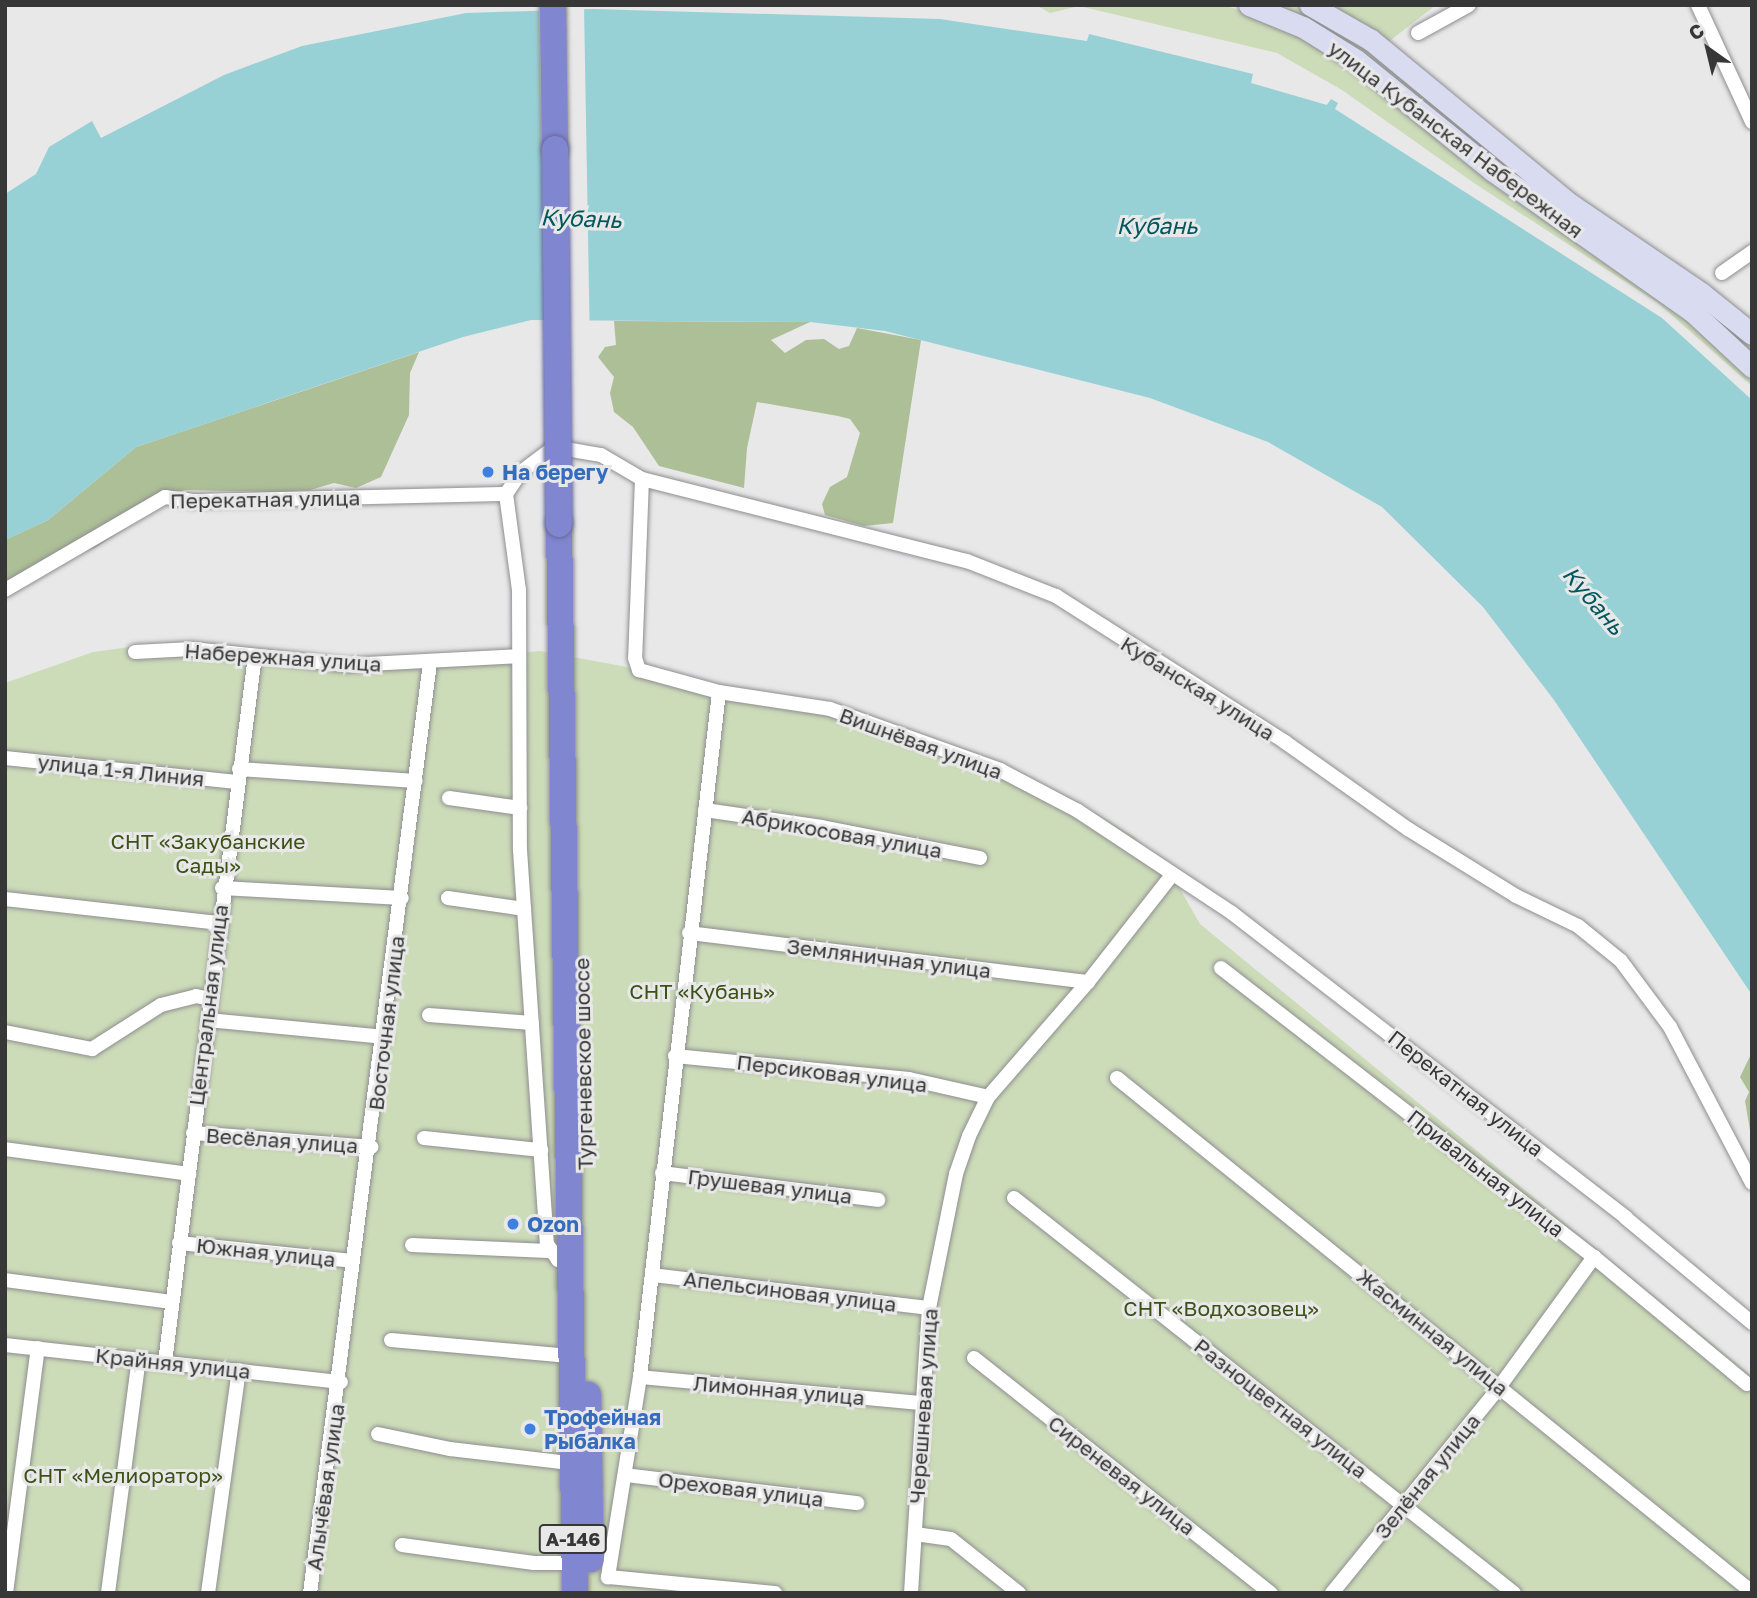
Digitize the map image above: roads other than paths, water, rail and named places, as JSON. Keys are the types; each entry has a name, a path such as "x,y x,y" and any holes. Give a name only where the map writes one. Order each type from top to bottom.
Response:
{"highway":[{"name":"Тургеневское шоссе","path":"553,5 568,1270 572,1356 569,1463 591,1575"},
{"name":"Тургеневское шоссе","path":"568,1270 590,1496 591,1575 575,1593"}],"main road":[{"name":"улица Кубанская Набережная","path":"1249,5 1303,27 1356,60 1493,171 1693,312 1752,367"},
{"name":"улица Кубанская Набережная","path":"1310,5 1371,40 1570,204 1701,293 1752,334"}],"street":[{"path":"1418,33 1469,5"},
{"path":"1698,5 1752,122"},
{"path":"1721,273 1752,252"},
{"name":"Кубанская улица","path":"506,494 521,472 554,447 601,455 642,479 967,561 1056,596 1160,667 1285,742 1408,829 1516,896 1578,926 1621,961 1670,1027 1752,1183"},
{"name":"Вишнёвая улица","path":"642,479 635,658 639,670 719,692 830,709 1000,770 1078,811 1170,873"},
{"path":"412,1245 568,1270 541,1150 524,909 520,808 517,656 519,590 506,494"},
{"name":"Перекатная улица","path":"5,590 165,498 193,501 506,494"},
{"name":"Набережная улица","path":"135,652 192,649 254,661 348,665 431,663"},
{"path":"431,663 517,656"},
{"name":"Центральная улица","path":"165,1362 222,888 254,661"},
{"name":"Восточная улица","path":"341,1382 352,1261 371,1146 431,663"},
{"path":"591,1575 618,1512 625,1475 652,1275 689,933 719,692"},
{"name":"улица 1-я Линия","path":"5,758 238,775 416,781"},
{"path":"449,798 520,808"},
{"name":"Абрикосовая улица","path":"705,810 822,827 979,858"},
{"name":"Перекатная улица","path":"1170,873 1232,913 1381,1026 1626,1218 1752,1323"},
{"name":"Черешневая улица","path":"911,1593 919,1403 929,1308 956,1174 988,1097 1088,982 1170,873"},
{"path":"222,888 402,898"},
{"path":"448,898 524,909"},
{"path":"5,900 218,923"},
{"name":"Земляничная улица","path":"689,933 1088,982"},
{"name":"Привальная улица","path":"1221,968 1594,1257 1747,1384"},
{"path":"5,1032 92,1049 161,1005 196,996 210,999"},
{"path":"429,1015 532,1023"},
{"path":"208,1020 385,1037"},
{"name":"Персиковая улица","path":"675,1056 909,1079 988,1097"},
{"name":"Жасминная улица","path":"1117,1078 1747,1588"},
{"name":"Весёлая улица","path":"193,1133 371,1146"},
{"path":"424,1138 541,1150"},
{"path":"5,1149 189,1174"},
{"name":"Грушевая улица","path":"662,1173 878,1200"},
{"name":"Разноцветная улица","path":"1014,1198 1514,1593"},
{"name":"Южная улица","path":"179,1243 352,1261"},
{"name":"Зелёная улица","path":"1332,1593 1500,1386 1594,1257"},
{"name":"Апельсиновая улица","path":"652,1275 929,1308"},
{"path":"5,1280 171,1302"},
{"path":"391,1340 572,1356"},
{"name":"Крайняя улица","path":"5,1345 341,1382"},
{"path":"6,1593 38,1348"},
{"name":"Сиреневая улица","path":"974,1358 1271,1593"},
{"path":"108,1593 139,1359"},
{"path":"208,1593 239,1370"},
{"name":"Лимонная улица","path":"639,1377 919,1403"},
{"name":"Алычёвая улица","path":"310,1593 341,1382"},
{"path":"378,1434 450,1449 569,1463"},
{"name":"Ореховая улица","path":"625,1475 857,1503"},
{"path":"590,1496 618,1512"},
{"path":"591,1575 618,1512"},
{"path":"915,1534 951,1539 1019,1593"},
{"path":"402,1545 534,1563 591,1575 775,1593"}],"water":[{"name":"Кубань","path":"593,9 940,19 1087,41 1089,34 1253,74 1251,83 1327,105 1331,99 1338,103 1335,109 1662,318 1752,400 1752,995 1554,700 1483,607 1382,507 1268,442 1150,398 885,331 810,322 531,320 463,337 136,447 48,520 5,540 5,194 36,174 49,147 92,121 101,138 224,75 302,46 466,13"}],"place":[{"name":"На берегу","path":"488,472"},
{"name":"Ozon","path":"513,1224"},
{"name":"Трофейная Рыбалка","path":"530,1429"}],"park label":[{"name":"СНТ «Закубанские Сады»","path":"208,853"},
{"name":"СНТ «Кубань»","path":"702,991"},
{"name":"СНТ «Водхозовец»","path":"1221,1308"},
{"name":"СНТ «Мелиоратор»","path":"123,1475"}]}
